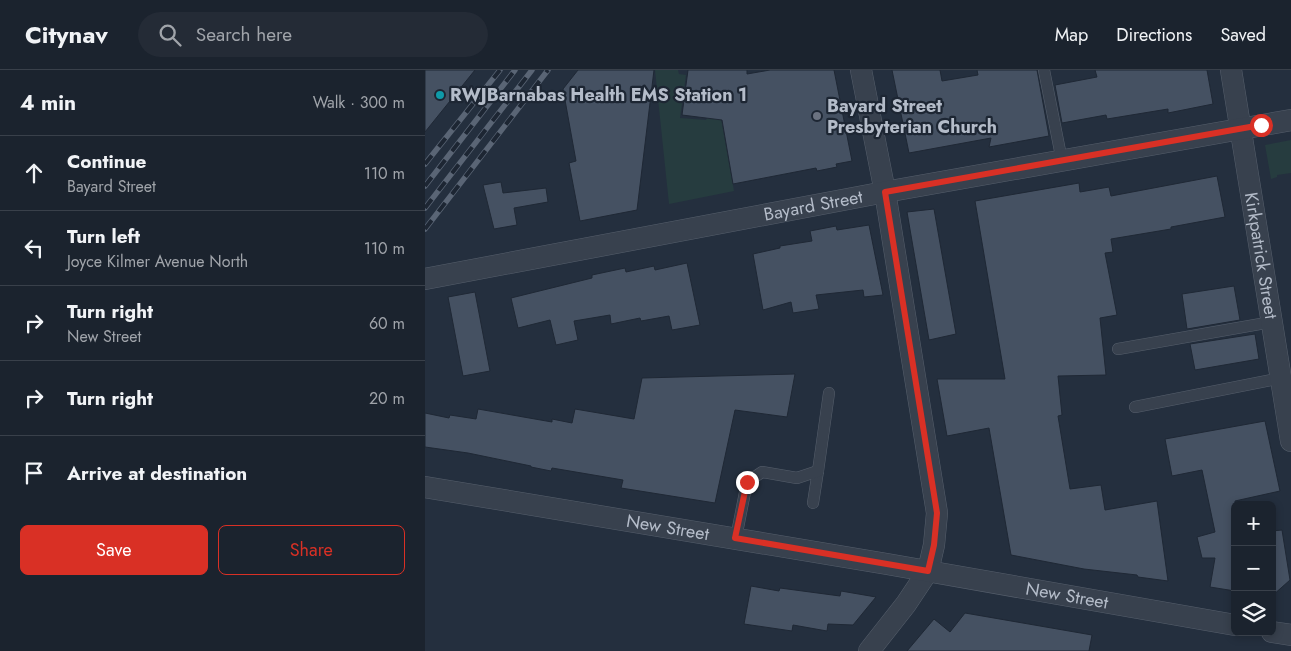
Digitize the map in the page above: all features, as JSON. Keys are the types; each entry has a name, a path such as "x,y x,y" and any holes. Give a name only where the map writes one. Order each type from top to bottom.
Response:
{"street":[{"path":"861,70 885,192 937,513 934,545 928,571 906,604 869,651"},
{"name":"Kirkpatrick Street","path":"1231,70 1291,441"},
{"name":"Bayard Street","path":"425,279 885,192 1291,120"},
{"name":"New Street","path":"425,487 735,538 1231,624"},
{"path":"1276,633 1291,635"}],"lane":[{"path":"1044,70 1062,161"},
{"path":"1118,349 1272,322"},
{"path":"1135,407 1281,378"},
{"path":"813,503 829,393"},
{"path":"735,538 747,482 762,472 797,478 818,471"}],"green space":[{"path":"655,70 678,70 679,74 686,75 680,118 706,120 709,114 720,113 734,191 669,204"},
{"path":"1291,140 1291,173 1277,175 1277,177 1271,179 1265,145"}],"building":[{"name":"RWJBarnabas Health EMS Station 1","path":"425,70 475,70 425,132"},
{"path":"578,70 654,70 637,210 580,221 569,163 576,161 563,89"},
{"path":"688,70 747,70 747,74 770,70 834,70 852,161 836,164 837,167 817,171 816,168 733,184 722,120 682,115"},
{"path":"892,70 940,70 942,81 978,75 977,70 1037,70 1049,136 989,147 991,138 909,153"},
{"path":"1095,70 1207,70 1213,104 1168,113 1168,109 1107,119 1106,115 1062,123 1055,85 1097,77"},
{"path":"1217,176 1225,217 1171,227 1171,229 1111,239 1113,252 1105,253 1117,315 1100,318 1106,375 1058,376 1062,415 1058,416 1070,489 1101,485 1105,510 1157,501 1168,581 1138,577 1137,575 1084,569 1011,555 989,428 947,436 937,379 1005,379 975,201 1079,183 1080,192 1109,187 1111,196"},
{"path":"501,182 503,193 546,188 548,202 514,208 517,225 494,229 483,185"},
{"path":"934,209 956,334 929,340 907,212"},
{"path":"869,225 883,295 864,297 863,290 816,295 819,309 793,313 791,302 763,310 753,254 780,248 780,246 812,241 810,231 836,226 837,230"},
{"path":"687,263 700,325 672,330 669,316 641,321 640,318 611,324 610,315 574,321 578,340 556,345 550,320 518,328 511,298 592,278 592,275 625,268 626,272 654,266 655,270"},
{"path":"1234,286 1240,320 1187,329 1182,294"},
{"path":"475,292 490,371 463,376 448,297"},
{"path":"1255,334 1259,359 1195,370 1190,344"},
{"path":"795,374 787,417 735,410 715,503 621,488 623,480 552,468 551,471 468,453 425,447 425,413 449,418 450,415 476,419 478,409 552,422 552,419 572,423 575,409 634,419 642,378"},
{"path":"1265,421 1280,491 1231,501 1231,590 1210,587 1215,558 1202,558 1197,537 1215,532 1202,470 1172,476 1165,439"},
{"path":"1282,530 1290,580 1276,592 1276,546 1276,531"},
{"path":"751,586 779,591 780,588 840,596 841,591 876,597 853,625 828,624 827,631 793,625 792,631 744,624"},
{"path":"965,613 1092,635 1089,651 907,651 934,619 950,632"}],"railway":[{"path":"425,164 500,70"},
{"path":"425,186 515,70"},
{"path":"425,208 532,70"},
{"path":"425,229 548,70"}],"place":[{"name":"RWJBarnabas Health EMS Station 1","path":"440,95"},
{"name":"Bayard Street Presbyterian Church","path":"817,116"}],"route":[{"path":"747,482 735,538 928,571 934,545 937,513 885,192 1261,125"}]}
